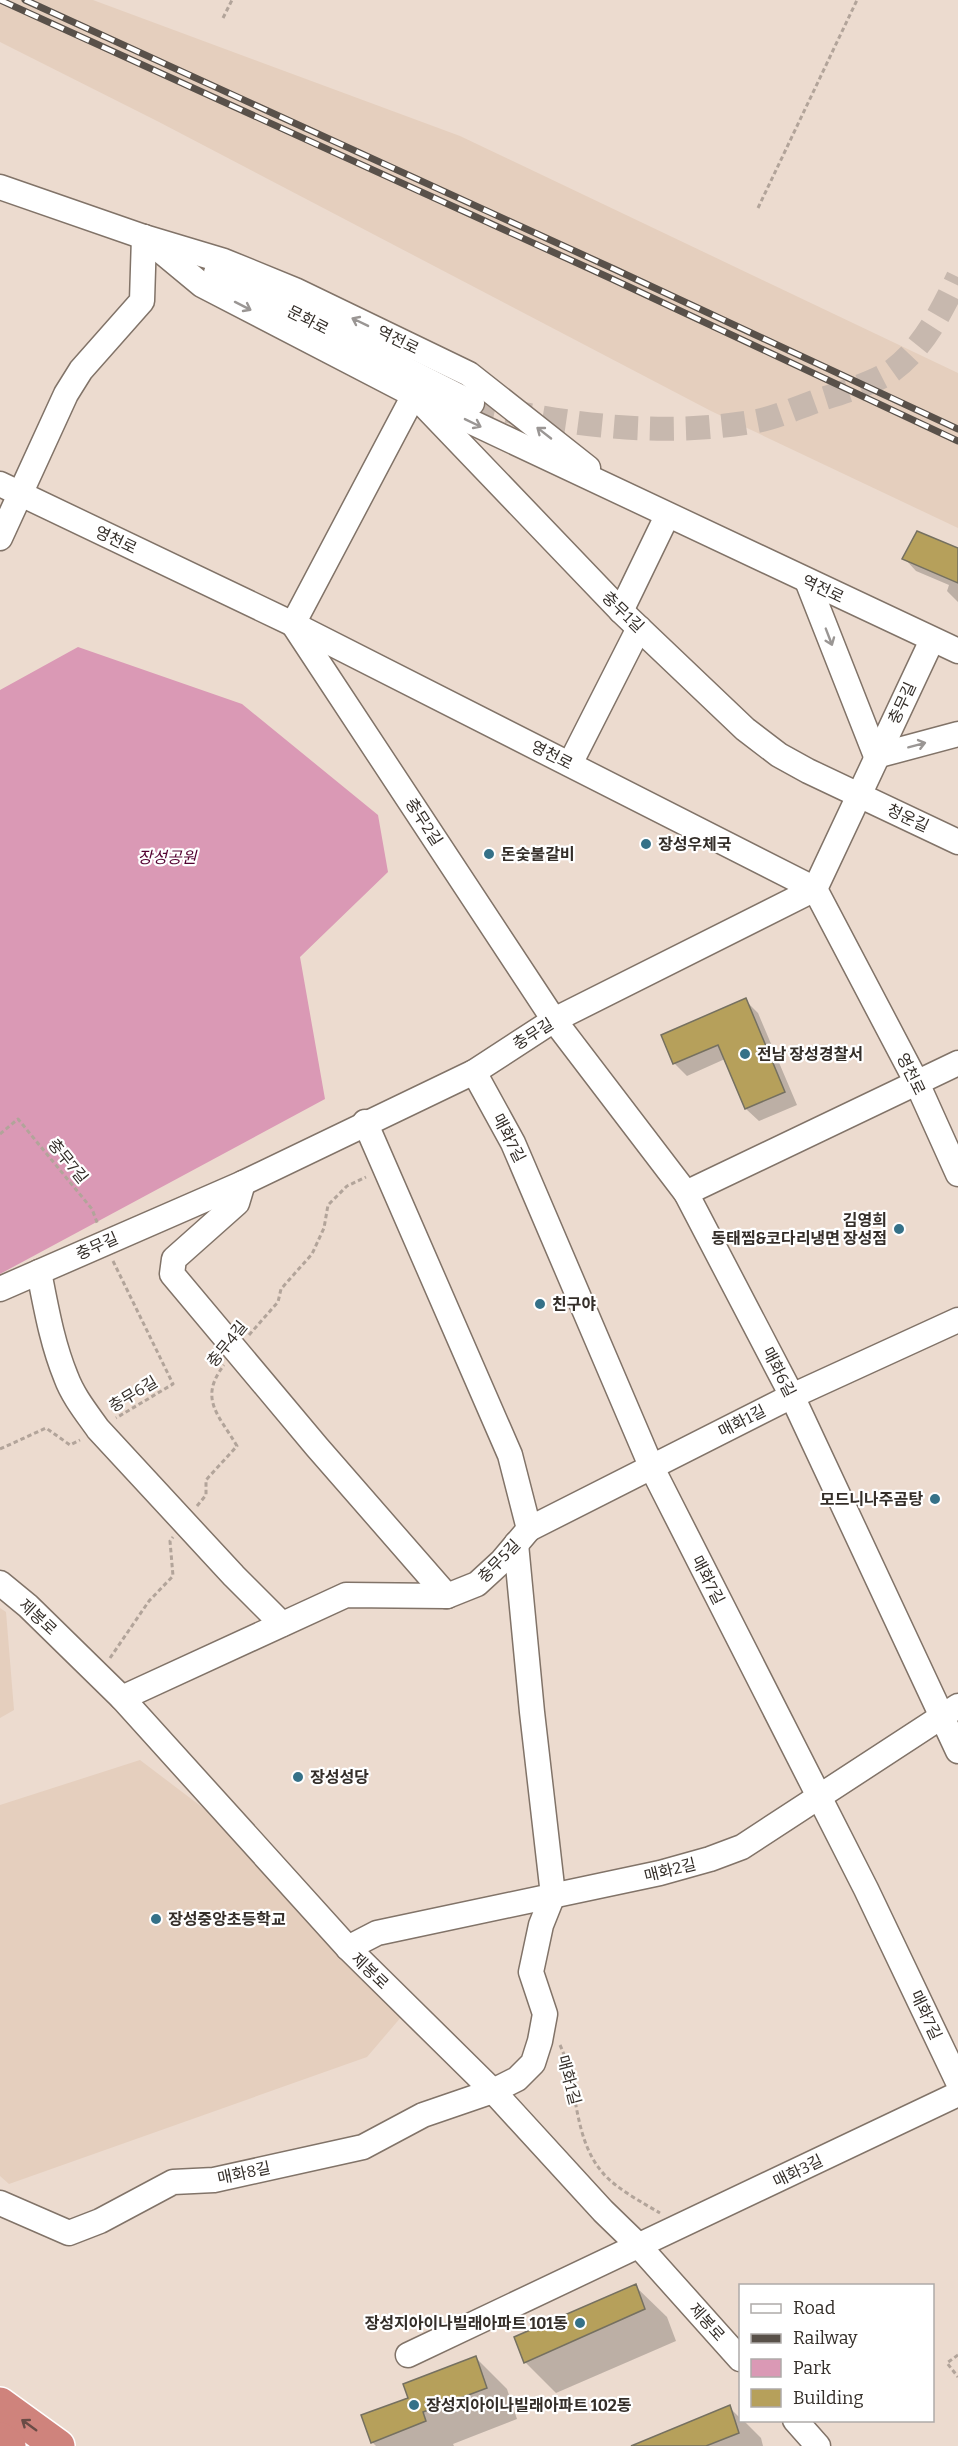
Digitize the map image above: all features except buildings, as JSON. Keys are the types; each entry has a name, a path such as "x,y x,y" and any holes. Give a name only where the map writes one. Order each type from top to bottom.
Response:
{"highway":[{"path":"0,2404 58,2446"},
{"path":"0,2439 9,2446"}],"street":[{"name":"역전로","path":"0,187 144,237 224,261 469,374 623,495"},
{"name":"역전로","path":"144,237 202,285 414,395 958,651"},
{"name":"문화로","path":"144,237 472,403"},
{"path":"0,538 66,394 81,370 142,301 144,237"},
{"path":"293,624 414,395"},
{"name":"충무1길","path":"414,395 621,611 745,729 779,755 859,795"},
{"name":"영천로","path":"0,484 293,624 815,888 917,1083 958,1174"},
{"path":"621,611 667,516"},
{"path":"808,582 876,756 958,734"},
{"name":"충무2길","path":"293,624 554,1020"},
{"path":"570,764 639,628"},
{"name":"충무길","path":"0,1288 243,1182 474,1072 554,1020 815,888 932,640"},
{"name":"청운길","path":"859,795 958,842"},
{"name":"매화6길","path":"554,1020 686,1193 792,1396 950,1712 958,1751"},
{"path":"686,1193 958,1063"},
{"name":"매화7길","path":"474,1072 513,1143 651,1466 866,1889 958,2082"},
{"name":"충무5길","path":"122,1698 346,1595 447,1596 477,1584 523,1536 510,1455 365,1122"},
{"path":"243,1182 237,1203 174,1259 172,1274 447,1596"},
{"path":"39,1272 51,1330 66,1377 81,1406 98,1429 282,1624"},
{"name":"매화1길","path":"523,1536 651,1466 792,1396 958,1320"},
{"path":"493,2091 517,2079 533,2063 540,2041 545,2014 531,1972 541,1925 553,1894 531,1712 523,1536"},
{"name":"제봉로","path":"0,1583 122,1698 348,1948 493,2091 603,2211 638,2245 739,2357"},
{"name":"매화2길","path":"348,1948 377,1933 553,1894 660,1874 742,1847 950,1712"},
{"name":"매화8길","path":"0,2202 69,2233 100,2222 173,2182 214,2180 363,2147 423,2115 493,2091"},
{"name":"매화3길","path":"408,2355 958,2094"},
{"path":"796,2422 818,2446"}],"path":[{"path":"223,18 232,0"},
{"path":"758,208 857,0"},
{"name":"충무7길","path":"0,1134 18,1119 92,1209 105,1243"},
{"name":"충무4길","path":"98,1674 149,1601 173,1576 170,1541 206,1495 206,1480 237,1446 211,1402 213,1379 278,1302 281,1289 312,1254 324,1228 328,1205 347,1186 384,1168"},
{"name":"충무6길","path":"0,1449 46,1428 70,1445 174,1384 105,1243"},
{"name":"매화1길","path":"545,2014 568,2062 584,2143 603,2174 681,2227"},
{"path":"958,2355 947,2363 958,2377"}],"shaded area":[{"path":"0,0 93,0 460,136 958,373 958,528 711,411 159,122 0,42"},
{"path":"0,1608 6,1612 14,1710 0,1718"},
{"name":"장성중앙초등학교","path":"140,1760 223,1823 402,2016 367,2057 9,2184 0,2176 0,1805"}],"green space":[{"name":"장성공원","path":"78,647 242,704 378,815 388,872 300,957 325,1099 0,1274 0,690"}],"tunnel":[{"path":"472,403 578,423 649,429 721,426 765,419 859,387 893,370 923,339 939,315 958,277"}],"railway":[{"path":"0,0 610,278 958,441"},
{"path":"25,0 958,429"}],"place":[{"name":"장성우체국","path":"646,844"},
{"name":"돈숯불갈비","path":"489,854"},
{"name":"전남 장성경찰서","path":"745,1054"},
{"name":"김영희 동태찜&코다리냉면 장성점","path":"899,1229"},
{"name":"친구야","path":"540,1304"},
{"name":"모드니나주곰탕","path":"935,1499"},
{"name":"장성성당","path":"298,1777"},
{"name":"장성중앙초등학교","path":"156,1919"},
{"name":"장성지아이나빌래아파트 101동","path":"580,2323"},
{"name":"장성지아이나빌래아파트 102동","path":"414,2405"}]}
